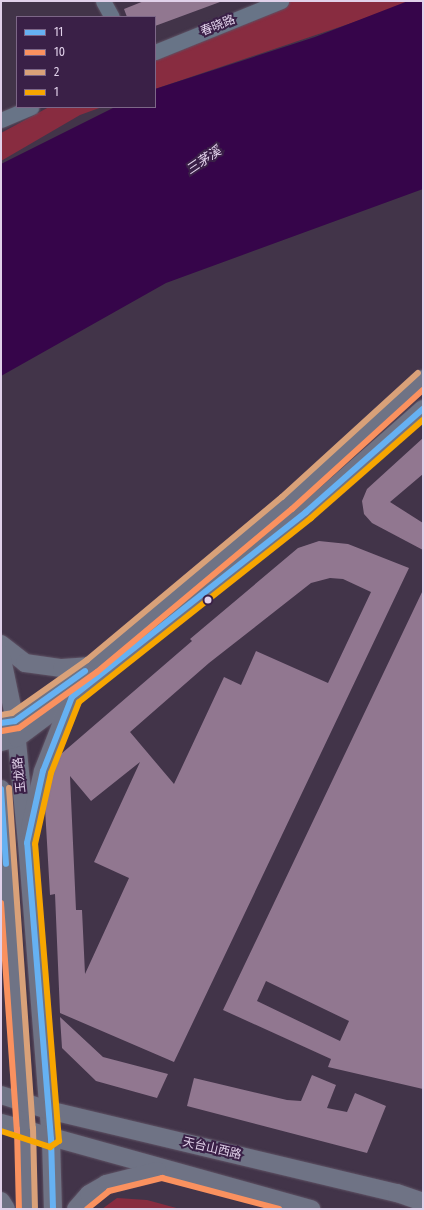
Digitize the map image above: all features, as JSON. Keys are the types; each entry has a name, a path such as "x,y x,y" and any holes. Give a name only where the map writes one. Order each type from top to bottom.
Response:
{"main road":[{"path":"9,731 92,666 287,503 423,379"},
{"path":"9,731 72,697 306,512 423,409"},
{"path":"1,644 25,663 62,668 92,666"},
{"name":"玉龙路","path":"1,654 9,731 27,843 51,1139 53,1209"},
{"path":"27,843 43,771 72,697"},
{"name":"玉龙路","path":"1,789 25,1129 27,1209"},
{"path":"1,954 8,889"},
{"name":"天台山西路","path":"1,1095 23,1100 48,1110 397,1193 423,1202"},
{"path":"1,1123 25,1129 51,1139 162,1170 311,1209"},
{"path":"76,1209 89,1194 106,1184 162,1170"},
{"path":"1,1201 6,1209"}],"street":[{"path":"102,1 111,16"},
{"name":"春晓路","path":"156,52 281,1"},
{"path":"1,120 29,108"}],"shaded area":[{"path":"281,1 417,1 156,89 156,52"},
{"path":"47,108 99,108 80,115 1,161 1,133"},
{"path":"117,1198 147,1200 180,1209 102,1209"}],"water":[{"name":"三茅溪","path":"408,1 423,1 423,189 166,283 1,376 1,164 113,108 156,108 156,89 315,37"}],"building":[{"path":"144,1 220,1 156,26 156,16 127,16 124,9"},
{"path":"423,438 423,474 390,502 423,523 423,550 372,523 364,514 362,501 367,489"},
{"path":"319,541 348,544 409,568 174,1062 60,1013 55,894 50,895 45,808 53,774 61,754 192,641 190,639 298,548","holes":["330,578 343,579 371,592 328,683 256,651 241,685 224,677 174,784 130,732 209,663 311,583","140,762 94,862 129,878 85,974 82,910 76,910 70,776 91,801"]},
{"path":"423,590 423,1089 328,1067 331,1059 223,1010","holes":["266,981 349,1021 340,1041 257,1001"]},
{"path":"60,1017 103,1057 168,1074 157,1098 96,1081 62,1048"},
{"path":"312,1075 336,1085 327,1108 347,1112 355,1093 386,1106 367,1153 187,1106 194,1078 287,1100 301,1101"}],"transit line":[{"name":"2","path":"1,715 12,713 87,660 282,497 418,373"},
{"name":"10","path":"2,731 19,728 97,672 292,509 423,390"},
{"name":"11","path":"53,1209 51,1139 27,843 43,771 72,697 306,512 423,409"},
{"name":"1","path":"1,1131 50,1147 59,1141 35,844 51,773 79,702 311,518 423,420"},
{"name":"11","path":"1,723 15,721 85,671"},
{"name":"2","path":"9,788 33,1128 35,1209"},
{"name":"11","path":"1,789 6,864"},
{"name":"10","path":"1,903 17,1129 19,1209"},
{"name":"10","path":"87,1209 109,1191 162,1178 279,1209"}]}
